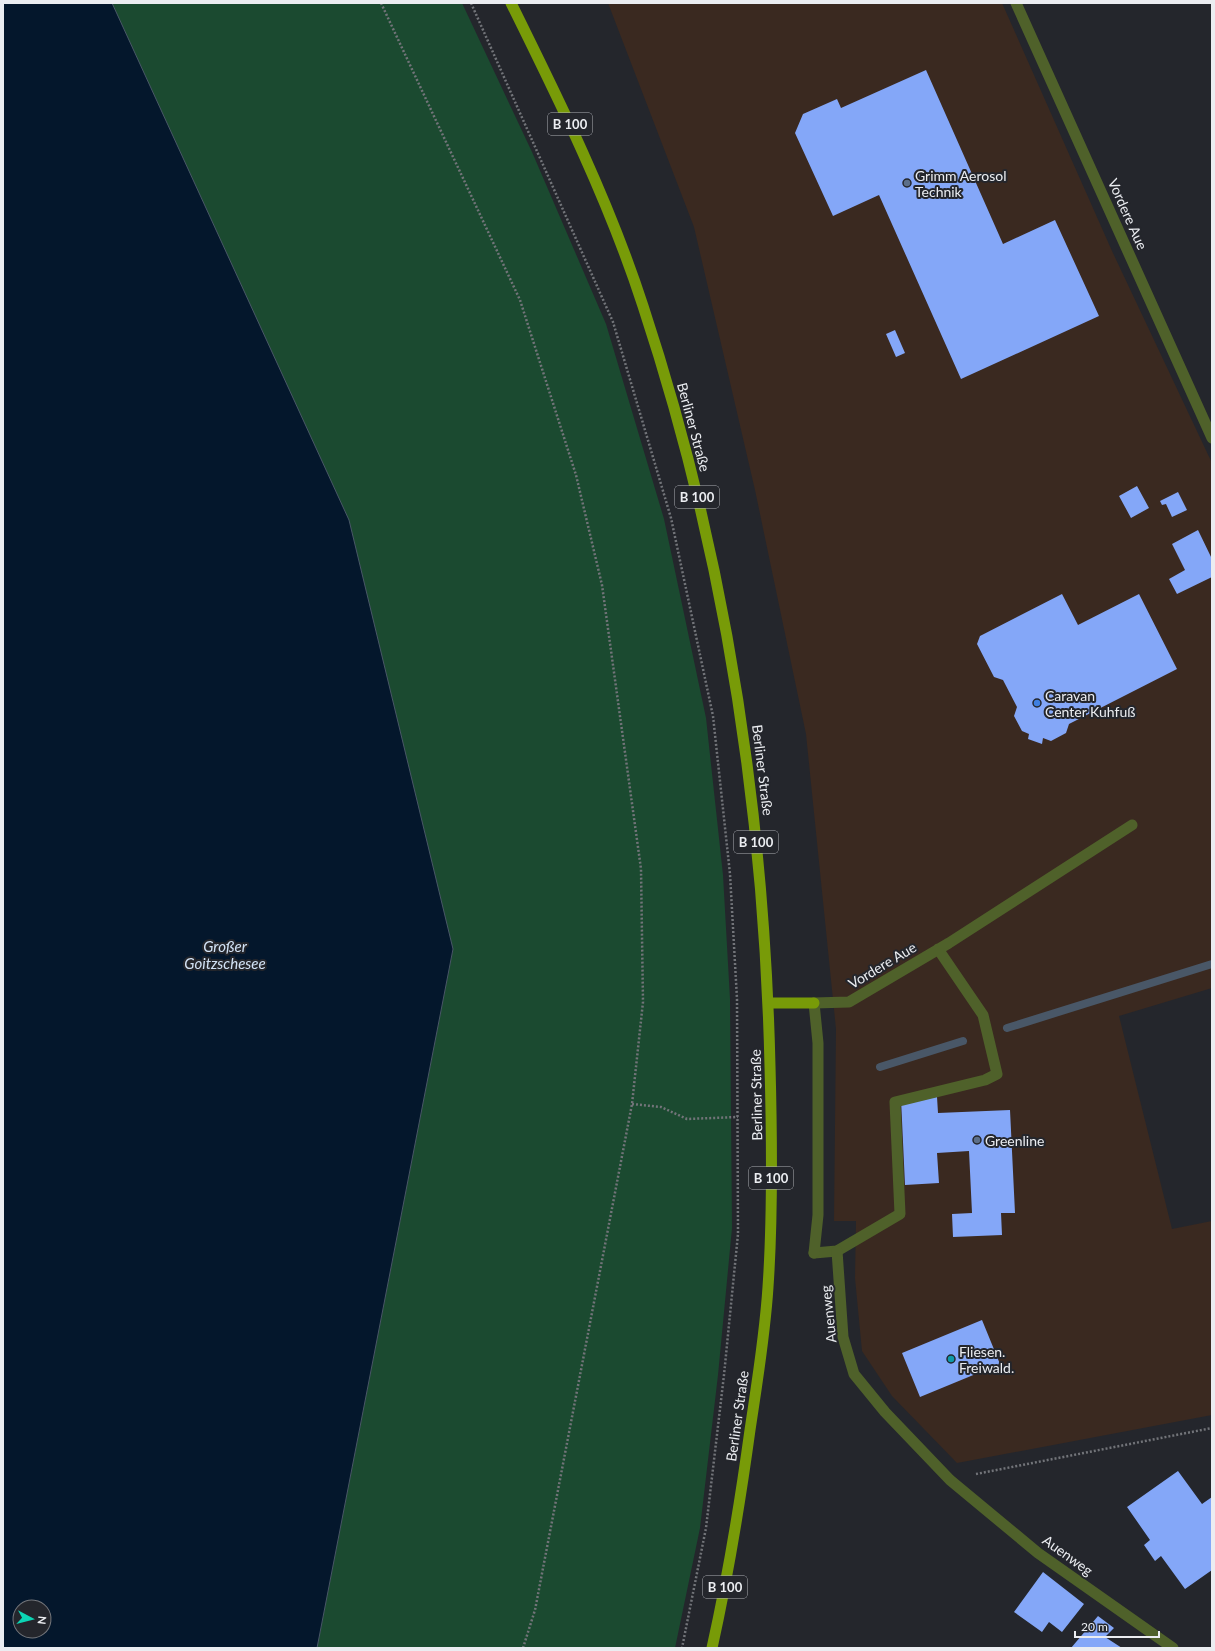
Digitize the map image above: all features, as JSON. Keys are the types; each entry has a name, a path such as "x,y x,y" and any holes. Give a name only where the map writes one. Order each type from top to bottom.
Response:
{"main road":[{"name":"Berliner Straße","path":"511,3 552,85 604,202 643,304 682,438 721,604 741,716 755,830 769,1003 772,1152 768,1292 762,1352 736,1526 712,1648"},
{"path":"769,1003 814,1003"}],"street":[{"name":"Vordere Aue","path":"1016,3 1212,438"},
{"name":"Vordere Aue","path":"814,1003 849,1002 938,949 1132,825"},
{"path":"814,1003 818,1043 818,1215 814,1253 837,1251 900,1214 895,1102 985,1080 997,1074 983,1015 938,949"},
{"name":"Auenweg","path":"837,1251 843,1337 854,1374 885,1412 950,1480 1038,1552 1173,1648"}],"path":[{"path":"380,3 520,300 576,475 602,585 641,869 643,1002 632,1104 535,1610 523,1648"},
{"path":"471,3 613,322 671,518 713,716 730,874 737,999 738,1234 724,1375 706,1528 682,1648"},
{"path":"632,1104 661,1106 687,1119 738,1117"},
{"path":"950,1480 1212,1428"}],"shaded area":[{"path":"608,3 1002,3 1112,251 1212,463 1212,988 1119,1016 1172,1229 1212,1221 1212,1415 957,1463 892,1396 862,1351 855,1278 856,1221 834,1221 836,1029 806,734 755,490 694,227"}],"green space":[{"path":"112,3 462,3 532,152 606,324 664,519 706,718 723,875 730,999 732,1228 718,1375 700,1528 675,1648 317,1648 453,949"}],"water":[{"name":"Großer Goitzschesee","path":"3,3 112,3 349,520 453,949 317,1648 3,1648"}],"building":[{"path":"926,70 1003,244 1055,220 1099,316 961,379 879,195 833,216 795,133 803,114 837,99 841,108"},
{"path":"895,330 905,353 896,357 886,334"},
{"path":"1137,486 1149,508 1131,518 1119,496"},
{"path":"1178,492 1187,510 1172,517 1166,504 1162,505 1160,501"},
{"path":"1198,530 1212,559 1212,577 1177,594 1169,579 1185,570 1172,544"},
{"path":"1062,594 1078,625 1139,594 1177,669 1069,724 1066,733 1051,741 1043,738 1042,744 1028,739 1029,734 1022,731 1014,716 1017,707 1003,680 994,677 977,644 980,636"},
{"path":"937,1097 938,1113 1010,1110 1015,1213 1001,1213 1002,1235 953,1237 952,1214 972,1213 969,1151 937,1153 939,1183 905,1185 901,1099"},
{"name":"Fliesen. Freiwald.","path":"982,1320 1000,1364 920,1397 902,1353"},
{"path":"1178,1471 1202,1504 1212,1497 1212,1570 1185,1589 1161,1556 1155,1561 1144,1545 1150,1540 1127,1507"},
{"path":"1043,1572 1084,1604 1062,1632 1049,1622 1042,1632 1014,1612"},
{"path":"1098,1616 1114,1628 1105,1637 1122,1648 1071,1648"}],"waterway":[{"path":"1007,1028 1212,964"},
{"path":"880,1067 963,1041"}],"place":[{"name":"Grimm Aerosol Technik","path":"907,183"},
{"name":"Caravan Center Kuhfuß","path":"1037,703"},
{"name":"Greenline","path":"977,1140"},
{"name":"Fliesen. Freiwald.","path":"951,1359"}]}
